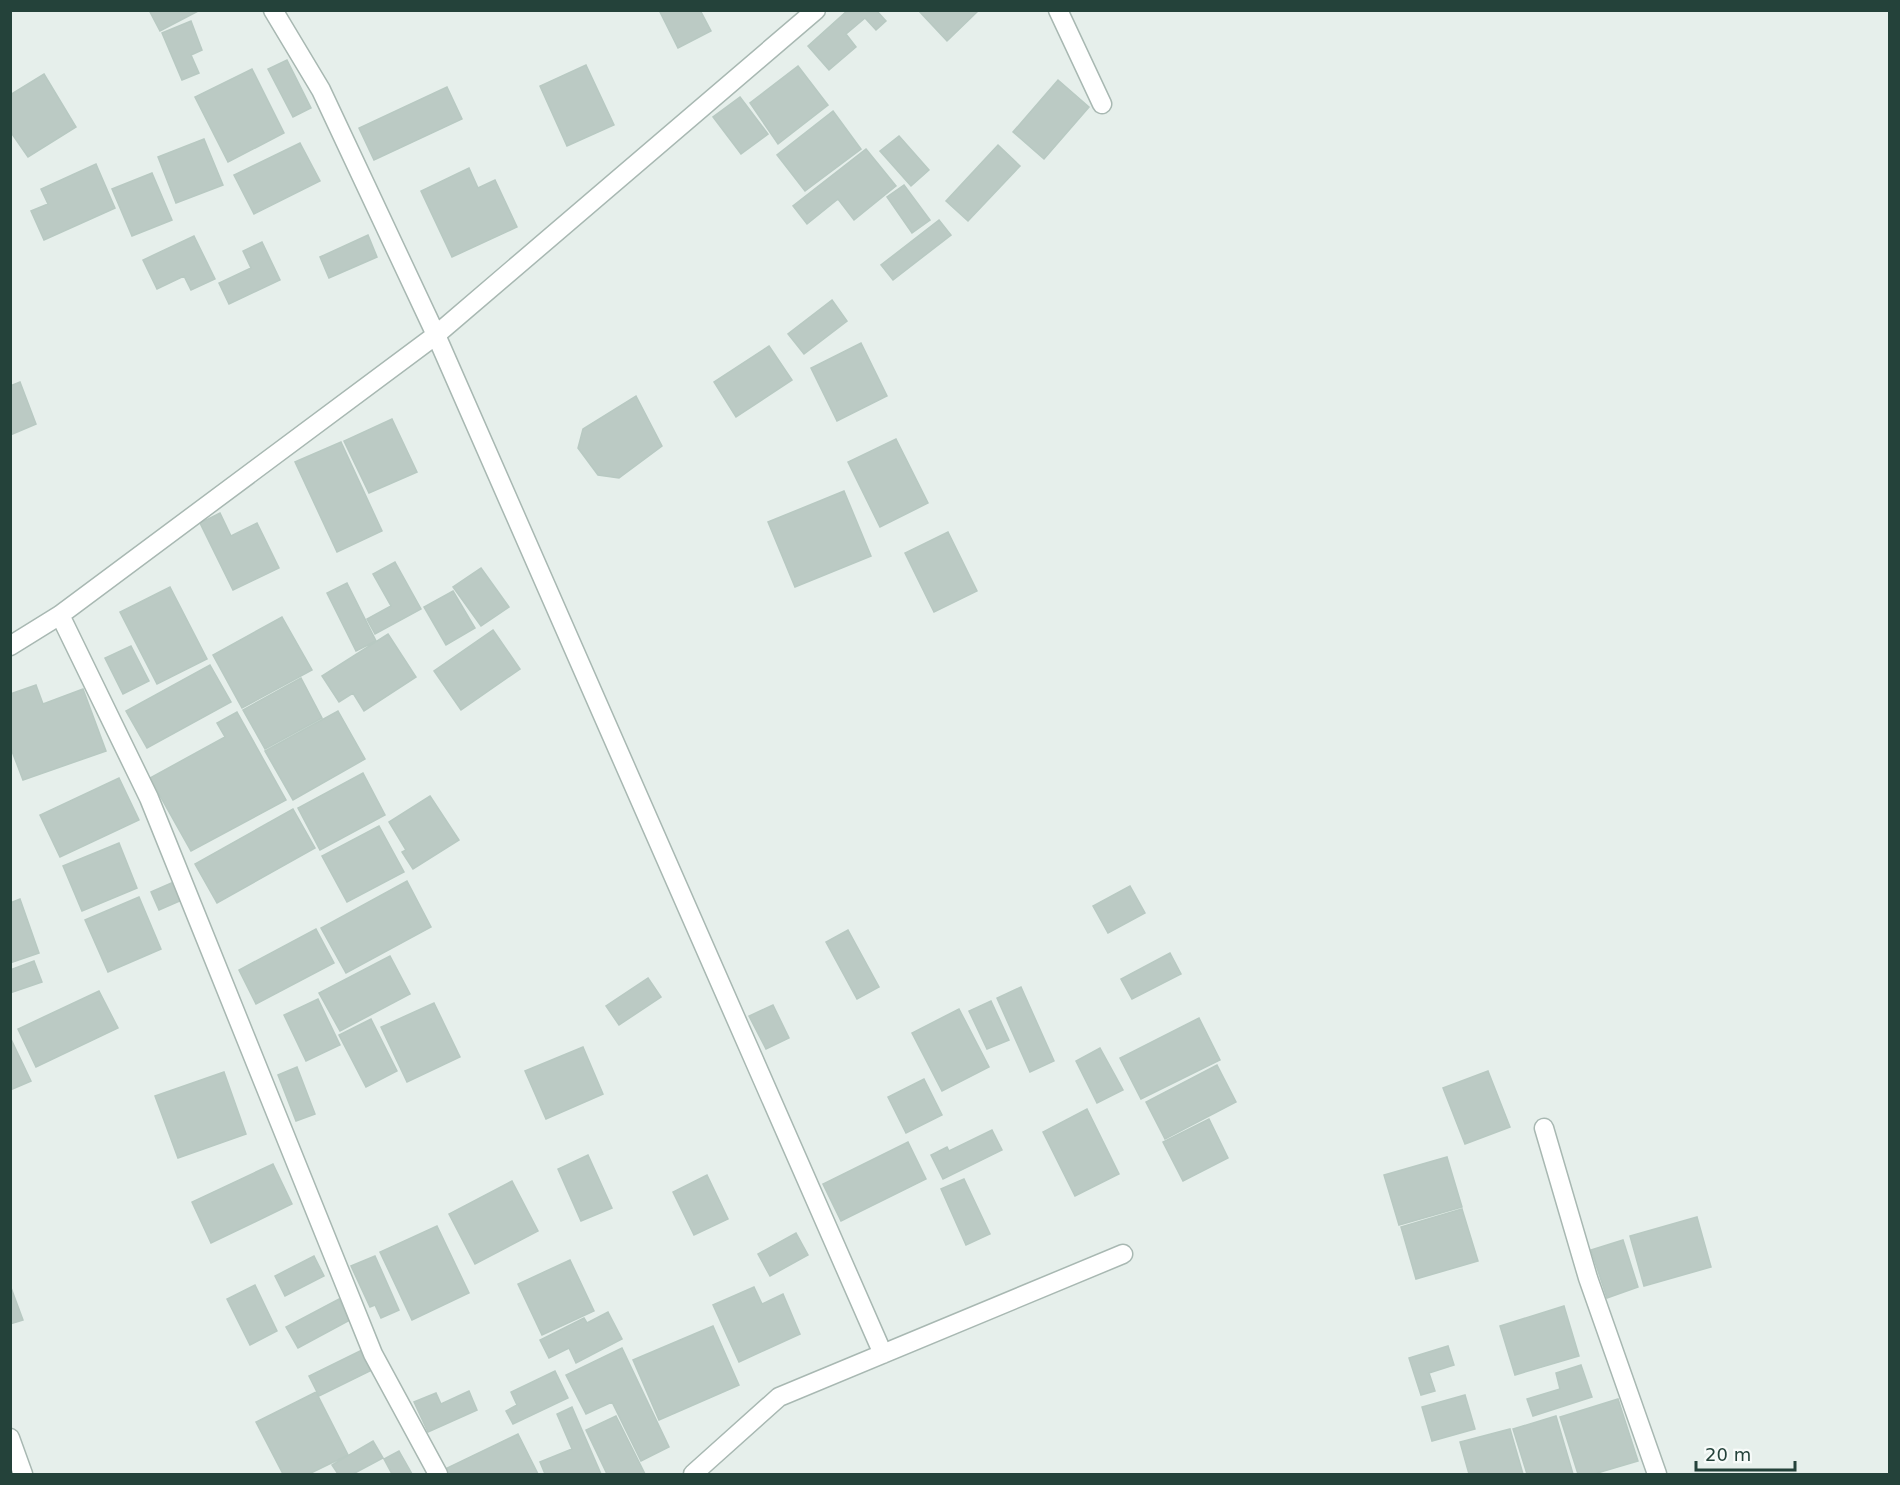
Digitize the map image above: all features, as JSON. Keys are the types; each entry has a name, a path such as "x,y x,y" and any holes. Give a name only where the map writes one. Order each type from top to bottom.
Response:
{"street":[{"path":"273,10 321,90 436,335 883,1354"},
{"path":"10,646 60,615 436,335 816,10"},
{"path":"1058,10 1102,104"},
{"path":"60,615 149,798 373,1354 438,1474"},
{"path":"1544,1128 1588,1278 1657,1474"},
{"path":"693,1474 779,1397 1123,1254"},
{"path":"10,1438 22,1474"}],"building":[{"path":"149,10 200,10 160,31"},
{"path":"659,10 700,10 711,31 678,48"},
{"path":"848,10 876,10 886,21 876,30 865,18 846,34 856,47 829,70 808,46"},
{"path":"918,10 979,10 947,41"},
{"path":"191,21 202,50 191,55 199,73 182,80 162,33"},
{"path":"287,60 311,108 293,117 268,69"},
{"path":"586,65 614,125 567,146 540,86"},
{"path":"798,66 828,105 778,144 750,103"},
{"path":"252,69 284,133 228,162 195,97"},
{"path":"44,74 76,127 28,157 10,131 10,95"},
{"path":"1058,80 1089,107 1044,159 1013,132"},
{"path":"447,87 462,119 374,160 359,128"},
{"path":"740,97 768,134 741,154 713,117"},
{"path":"833,111 861,149 805,191 777,155"},
{"path":"899,136 929,170 911,186 880,151"},
{"path":"204,139 223,185 176,203 158,157"},
{"path":"300,143 320,181 254,214 234,175"},
{"path":"998,145 1020,166 968,221 946,201"},
{"path":"866,149 896,186 854,220 838,199 807,224 793,206"},
{"path":"96,164 115,208 44,240 31,211 48,204 41,189"},
{"path":"469,168 478,188 495,180 517,227 452,257 421,191"},
{"path":"152,173 172,220 132,236 112,189"},
{"path":"904,185 930,220 912,233 887,197"},
{"path":"939,220 951,235 893,280 881,265"},
{"path":"368,235 377,257 329,278 320,257"},
{"path":"194,236 215,279 191,290 184,276 157,289 143,260"},
{"path":"262,242 280,280 229,304 219,283 251,268 243,251"},
{"path":"832,300 847,321 804,354 788,334"},
{"path":"861,343 887,396 837,421 811,368"},
{"path":"769,346 792,380 736,417 714,382"},
{"path":"20,382 36,424 10,435 10,386"},
{"path":"636,396 662,446 619,478 598,475 578,448 583,429"},
{"path":"392,419 417,472 369,493 344,441"},
{"path":"896,439 928,503 880,527 848,462"},
{"path":"341,442 382,531 337,552 295,462"},
{"path":"844,491 871,556 795,587 768,522"},
{"path":"220,513 231,536 257,523 279,568 233,590 200,523"},
{"path":"948,532 977,591 934,612 905,553"},
{"path":"395,562 421,609 375,634 367,619 391,606 373,574"},
{"path":"481,568 509,607 481,626 453,587"},
{"path":"347,583 376,641 356,651 327,593"},
{"path":"170,587 207,659 157,684 120,612"},
{"path":"453,591 475,628 446,645 424,607"},
{"path":"282,617 312,670 242,708 213,655"},
{"path":"493,630 520,669 461,710 434,671"},
{"path":"388,634 416,677 364,711 353,693 339,702 322,676"},
{"path":"131,646 149,681 123,694 105,658"},
{"path":"210,665 231,702 147,748 126,711"},
{"path":"301,678 322,718 265,749 243,710"},
{"path":"36,685 43,704 83,689 106,751 23,780 10,746 10,694"},
{"path":"338,711 365,759 293,800 265,751"},
{"path":"237,712 286,800 191,851 150,778 225,737 217,723"},
{"path":"363,773 385,815 320,850 298,808"},
{"path":"119,778 139,820 60,857 40,815"},
{"path":"430,796 459,840 413,869 402,852 406,850 389,822"},
{"path":"293,809 315,848 217,903 195,864"},
{"path":"379,826 404,872 347,902 322,856"},
{"path":"119,843 137,888 82,911 63,866"},
{"path":"176,881 184,899 159,910 151,892"},
{"path":"407,881 431,927 346,973 321,928"},
{"path":"1130,886 1145,913 1108,933 1093,906"},
{"path":"139,897 161,949 108,972 85,920"},
{"path":"20,899 39,953 10,963 10,903"},
{"path":"316,929 334,963 256,1004 239,970"},
{"path":"848,930 879,987 857,999 826,942"},
{"path":"1170,953 1181,974 1132,999 1121,979"},
{"path":"390,956 410,994 340,1031 319,993"},
{"path":"34,961 42,982 10,993 10,970"},
{"path":"648,978 661,997 619,1025 606,1006"},
{"path":"1021,987 1054,1061 1030,1072 997,998"},
{"path":"99,991 118,1028 36,1067 18,1029"},
{"path":"318,999 340,1045 306,1061 284,1015"},
{"path":"991,1001 1009,1040 987,1049 969,1011"},
{"path":"434,1003 460,1057 407,1082 381,1027"},
{"path":"773,1005 789,1038 766,1049 749,1016"},
{"path":"959,1009 989,1067 942,1091 912,1033"},
{"path":"1199,1018 1220,1060 1141,1099 1120,1058"},
{"path":"371,1019 397,1071 366,1087 339,1035"},
{"path":"10,1037 31,1081 10,1090"},
{"path":"583,1047 603,1094 546,1119 525,1071"},
{"path":"1100,1048 1123,1090 1097,1103 1076,1061"},
{"path":"1217,1065 1236,1102 1165,1139 1146,1102"},
{"path":"297,1067 315,1114 296,1121 278,1075"},
{"path":"1488,1071 1510,1127 1465,1144 1443,1088"},
{"path":"224,1072 246,1134 178,1158 155,1096"},
{"path":"924,1079 942,1115 906,1133 888,1097"},
{"path":"1087,1109 1119,1174 1075,1196 1043,1132"},
{"path":"1209,1119 1228,1158 1183,1181 1163,1142"},
{"path":"992,1130 1002,1150 943,1179 931,1155 947,1147 949,1151"},
{"path":"908,1142 926,1179 841,1221 823,1184"},
{"path":"588,1155 612,1208 581,1221 558,1169"},
{"path":"1447,1157 1462,1207 1399,1225 1384,1175"},
{"path":"273,1164 292,1204 211,1243 192,1202"},
{"path":"707,1175 728,1219 694,1235 673,1192"},
{"path":"964,1179 990,1234 966,1245 941,1189"},
{"path":"512,1181 538,1231 475,1264 449,1214"},
{"path":"1462,1209 1478,1261 1416,1279 1401,1227"},
{"path":"1697,1217 1711,1267 1644,1286 1630,1236"},
{"path":"437,1226 469,1293 412,1320 380,1252"},
{"path":"796,1233 808,1255 770,1276 758,1254"},
{"path":"1623,1240 1638,1287 1607,1298 1591,1250"},
{"path":"314,1256 324,1276 285,1296 275,1276"},
{"path":"375,1256 399,1310 381,1318 375,1305 370,1307 351,1266"},
{"path":"570,1260 594,1311 542,1335 518,1284"},
{"path":"10,1285 23,1320 10,1324"},
{"path":"255,1285 277,1331 250,1345 227,1299"},
{"path":"754,1287 762,1304 783,1294 800,1334 739,1362 713,1305"},
{"path":"339,1299 350,1320 298,1348 286,1327"},
{"path":"1564,1306 1579,1356 1515,1375 1500,1326"},
{"path":"608,1312 622,1339 576,1363 569,1348 549,1358 540,1340 584,1318 587,1323"},
{"path":"713,1326 739,1385 659,1420 633,1360"},
{"path":"1448,1346 1454,1365 1429,1373 1435,1391 1421,1395 1409,1358"},
{"path":"622,1348 669,1447 641,1461 612,1402 586,1414 566,1375"},
{"path":"362,1350 372,1370 319,1396 309,1376"},
{"path":"1581,1365 1592,1397 1533,1416 1527,1399 1560,1389 1556,1373"},
{"path":"555,1371 568,1398 513,1424 506,1411 517,1405 511,1392"},
{"path":"469,1391 477,1410 428,1432 414,1402 436,1393 441,1404"},
{"path":"316,1392 348,1455 309,1474 283,1474 256,1422"},
{"path":"1465,1395 1475,1429 1432,1441 1422,1407"},
{"path":"1618,1399 1638,1461 1594,1474 1578,1474 1560,1417"},
{"path":"572,1407 601,1474 545,1474 540,1462 572,1449 557,1414"},
{"path":"616,1416 645,1474 607,1474 586,1430"},
{"path":"1556,1416 1573,1474 1527,1474 1513,1429"},
{"path":"1510,1429 1523,1474 1469,1474 1460,1442"},
{"path":"518,1434 538,1474 445,1474 443,1470"},
{"path":"373,1441 383,1458 353,1474 338,1474 332,1465"},
{"path":"399,1451 412,1474 392,1474 384,1459"}]}
